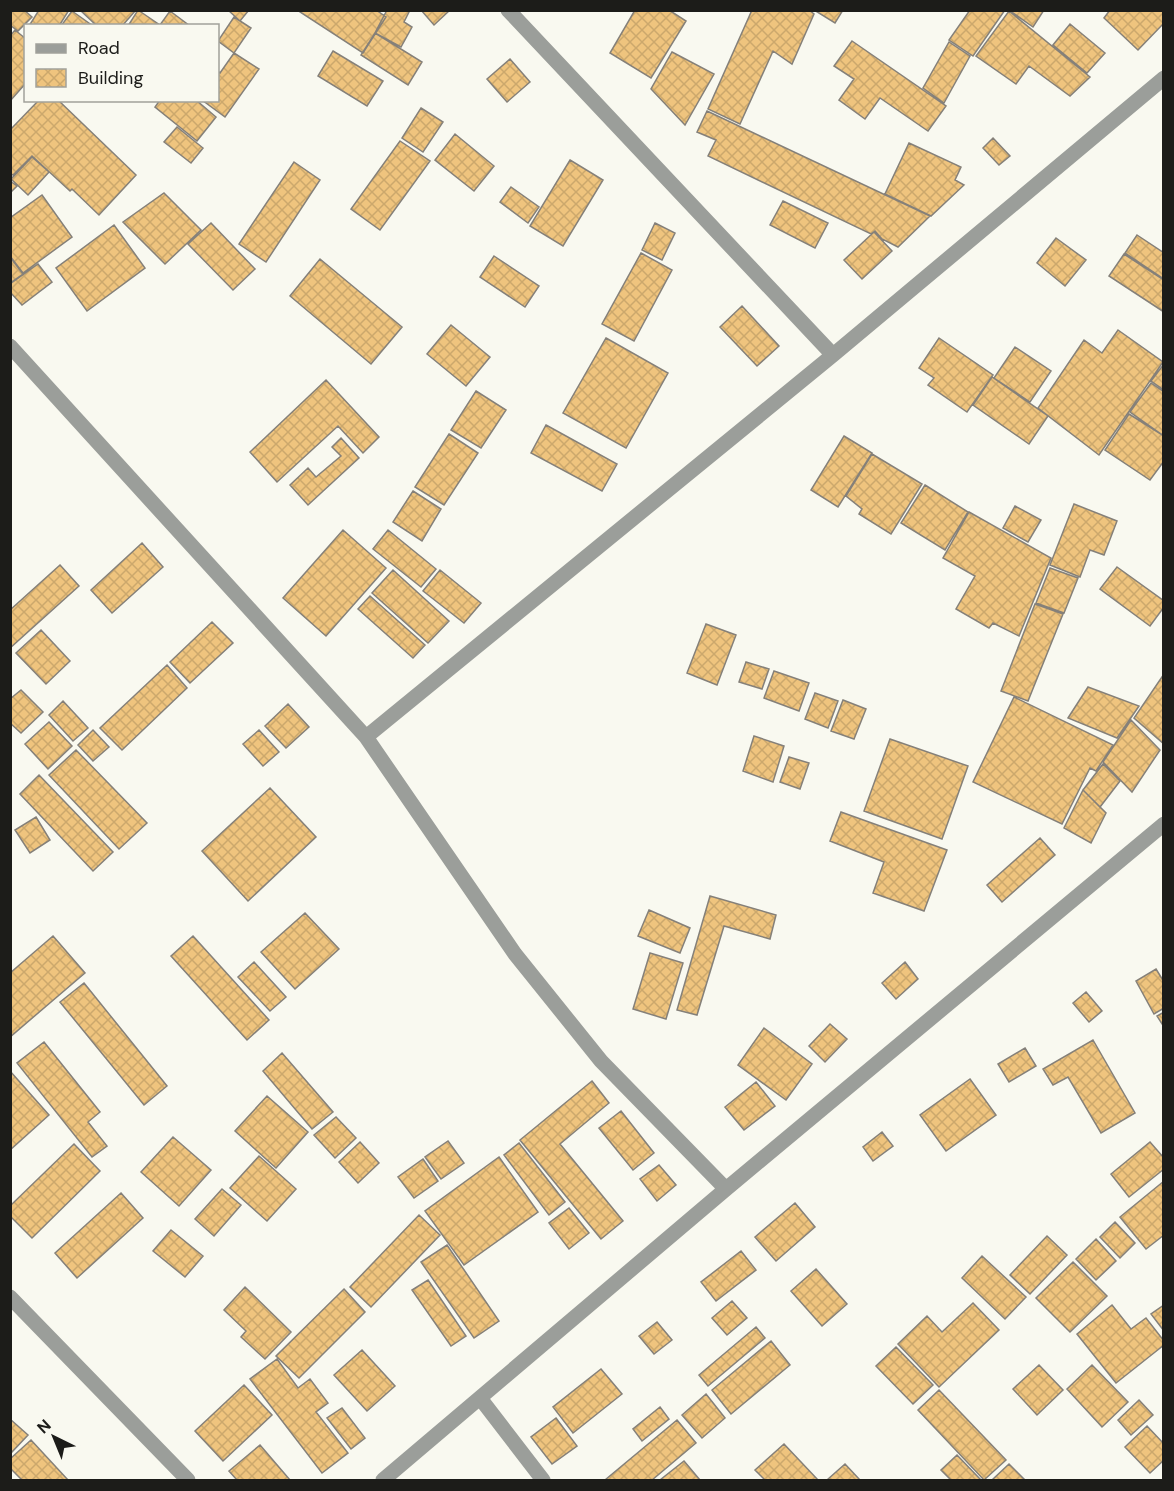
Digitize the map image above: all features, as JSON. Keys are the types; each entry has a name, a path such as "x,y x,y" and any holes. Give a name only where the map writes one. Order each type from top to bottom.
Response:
{"street":[{"path":"508,10 833,355"},
{"path":"366,737 833,355 1164,78"},
{"path":"10,346 366,737 515,954 601,1061 726,1189"},
{"path":"383,1480 726,1189 1164,824"},
{"path":"10,1297 188,1480"},
{"path":"480,1398 543,1480"}],"building":[{"path":"10,10 24,10 32,17 18,31 10,25"},
{"path":"39,10 69,10 60,24 30,24"},
{"path":"80,10 136,10 124,24 95,24"},
{"path":"138,10 159,24 129,24"},
{"path":"228,10 249,10 240,21"},
{"path":"297,10 376,10 386,17 363,53"},
{"path":"387,10 410,10 404,22 412,27 401,47 375,33"},
{"path":"421,10 450,10 434,25"},
{"path":"635,10 669,10 686,21 651,78 610,53"},
{"path":"752,10 809,10 814,14 792,64 773,51 740,124 708,109"},
{"path":"814,10 843,10 835,23"},
{"path":"970,10 1005,10 973,56 949,40"},
{"path":"1009,10 1044,10 1033,27"},
{"path":"1110,10 1164,10 1164,23 1138,50 1104,18"},
{"path":"72,11 90,24 62,24"},
{"path":"170,11 187,24 161,24"},
{"path":"1009,11 1090,77 1070,96 1029,66 1016,84 976,56"},
{"path":"234,17 251,28 234,53 219,40"},
{"path":"1070,24 1105,53 1087,73 1053,45"},
{"path":"15,30 24,37 24,85 10,101 10,36"},
{"path":"375,33 422,62 408,85 361,55"},
{"path":"852,41 946,106 928,131 880,98 865,119 839,100 854,79 834,66"},
{"path":"949,42 970,56 944,103 923,88"},
{"path":"333,51 383,81 367,106 318,76"},
{"path":"672,52 714,74 685,125 651,89"},
{"path":"234,53 259,69 225,117 205,102 219,102 220,73"},
{"path":"510,59 530,82 507,102 487,79"},
{"path":"37,102 60,102 136,175 99,215 32,156 13,175 10,173 10,130"},
{"path":"159,102 198,102 216,117 197,141 155,107"},
{"path":"421,108 443,122 423,152 402,138"},
{"path":"707,111 930,216 898,247 882,239 875,231 871,234 708,156 716,140 697,132"},
{"path":"177,127 203,148 191,163 164,142"},
{"path":"455,134 494,166 474,191 435,160"},
{"path":"993,138 1010,156 999,165 983,148"},
{"path":"400,141 430,161 380,230 351,209"},
{"path":"909,143 961,167 955,180 964,185 931,216 885,194"},
{"path":"32,157 49,172 28,195 11,179"},
{"path":"570,160 603,180 563,246 530,226"},
{"path":"294,162 320,180 266,262 239,244"},
{"path":"10,181 17,186 10,193"},
{"path":"511,187 539,207 528,223 500,202"},
{"path":"164,193 201,230 165,264 123,222"},
{"path":"42,195 72,237 23,273 10,256 10,218"},
{"path":"783,201 828,223 815,248 770,225"},
{"path":"211,223 255,269 233,290 188,244"},
{"path":"655,223 675,233 662,260 642,250"},
{"path":"114,225 145,268 87,311 56,268"},
{"path":"874,232 892,251 862,279 844,260"},
{"path":"1137,235 1164,253 1164,279 1125,253"},
{"path":"1056,238 1086,260 1065,286 1037,263"},
{"path":"641,253 672,270 634,341 602,324"},
{"path":"1124,254 1164,280 1164,312 1109,276"},
{"path":"494,256 539,286 525,307 480,277"},
{"path":"10,257 23,274 10,283"},
{"path":"320,259 402,327 371,364 290,296"},
{"path":"38,264 52,282 22,305 10,292 10,284"},
{"path":"742,306 779,346 757,366 720,327"},
{"path":"451,325 490,357 466,386 427,354"},
{"path":"1118,330 1163,362 1099,455 1038,408 1084,340 1102,353"},
{"path":"606,338 668,373 626,448 563,413"},
{"path":"939,338 993,375 967,412 928,385 934,378 919,368"},
{"path":"1015,347 1051,371 1030,402 994,378"},
{"path":"1164,364 1164,390 1151,381"},
{"path":"992,377 1048,416 1029,444 973,405"},
{"path":"326,380 379,437 363,453 338,426 277,482 250,452"},
{"path":"1151,383 1164,392 1164,436 1130,412"},
{"path":"476,391 506,410 481,448 451,430"},
{"path":"1129,414 1164,436 1164,461 1150,480 1105,450"},
{"path":"546,425 617,464 602,491 531,453"},
{"path":"449,434 478,453 444,505 415,487"},
{"path":"844,436 872,453 838,507 811,490"},
{"path":"341,438 359,458 308,505 290,485 308,468 316,477 341,456 332,447"},
{"path":"872,454 922,484 891,534 859,514 862,509 846,496"},
{"path":"925,485 968,512 945,550 901,523"},
{"path":"413,491 441,509 422,541 393,522"},
{"path":"1074,504 1117,521 1104,555 1090,550 1080,577 1050,565"},
{"path":"1015,506 1041,520 1028,542 1003,528"},
{"path":"969,512 1051,558 1019,636 993,623 989,628 956,609 975,576 943,558"},
{"path":"343,530 386,568 326,636 283,598"},
{"path":"388,530 436,569 421,587 373,549"},
{"path":"142,543 163,567 112,613 91,590"},
{"path":"60,565 79,586 10,648 10,610"},
{"path":"1117,567 1164,601 1164,607 1150,626 1100,589"},
{"path":"1050,568 1078,578 1064,613 1036,603"},
{"path":"393,570 449,621 428,643 372,593"},
{"path":"440,570 481,603 464,623 423,591"},
{"path":"370,596 425,645 413,658 358,609"},
{"path":"1035,604 1063,614 1028,701 1001,691"},
{"path":"212,622 233,643 190,683 170,662"},
{"path":"706,624 736,635 717,685 687,673"},
{"path":"41,630 70,661 46,684 16,653"},
{"path":"746,662 769,669 762,689 739,682"},
{"path":"167,665 187,688 122,750 100,728"},
{"path":"774,671 809,683 799,711 764,698"},
{"path":"1164,674 1164,744 1134,718"},
{"path":"1088,687 1139,706 1117,738 1068,718"},
{"path":"21,690 43,712 21,733 10,723 10,699"},
{"path":"815,693 838,701 828,728 805,719"},
{"path":"1014,697 1113,745 1096,771 1090,768 1062,824 973,782"},
{"path":"843,700 866,709 854,739 831,731"},
{"path":"63,701 88,728 73,741 49,715"},
{"path":"288,704 309,727 286,748 265,726"},
{"path":"1131,720 1160,750 1132,792 1103,762"},
{"path":"49,722 72,746 48,769 25,744"},
{"path":"93,730 109,747 93,761 78,745"},
{"path":"259,730 279,752 263,766 243,744"},
{"path":"754,736 784,746 773,782 743,771"},
{"path":"890,739 968,766 942,839 864,811"},
{"path":"76,750 147,823 119,849 49,775"},
{"path":"789,757 809,763 800,789 780,782"},
{"path":"1103,764 1120,781 1100,807 1083,790"},
{"path":"39,775 113,852 93,871 20,794"},
{"path":"270,788 316,837 248,901 202,851"},
{"path":"1083,790 1106,813 1091,843 1064,828"},
{"path":"841,812 947,850 924,911 873,893 884,862 830,841"},
{"path":"36,817 50,840 30,853 15,830"},
{"path":"1040,838 1055,855 1002,902 987,885"},
{"path":"710,896 776,915 770,939 724,926 697,1015 677,1010"},
{"path":"649,910 690,928 680,953 638,936"},
{"path":"305,913 339,949 295,989 261,952"},
{"path":"53,936 85,973 10,1037 10,973"},
{"path":"193,936 269,1020 247,1040 171,956"},
{"path":"650,953 683,963 666,1019 633,1009"},
{"path":"254,962 286,997 270,1011 238,977"},
{"path":"905,962 918,979 896,999 882,983"},
{"path":"1156,969 1164,982 1164,1008 1154,1014 1136,981"},
{"path":"84,983 167,1086 144,1105 60,1002"},
{"path":"1086,992 1102,1011 1089,1022 1073,1003"},
{"path":"1164,1012 1164,1027 1157,1016"},
{"path":"830,1024 847,1039 825,1062 809,1046"},
{"path":"764,1028 812,1064 786,1100 738,1065"},
{"path":"1093,1040 1135,1113 1101,1133 1068,1077 1053,1085 1043,1069"},
{"path":"44,1042 100,1112 88,1122 107,1146 92,1157 17,1063"},
{"path":"1025,1048 1036,1066 1009,1082 998,1064"},
{"path":"282,1053 333,1112 312,1129 263,1071"},
{"path":"10,1071 49,1115 10,1150"},
{"path":"970,1079 996,1115 946,1151 920,1115"},
{"path":"592,1081 609,1103 560,1144 623,1221 601,1239 520,1140"},
{"path":"756,1082 775,1106 744,1130 725,1107"},
{"path":"267,1096 308,1132 276,1168 235,1131"},
{"path":"621,1111 654,1153 633,1170 599,1128"},
{"path":"336,1117 356,1138 335,1158 314,1135"},
{"path":"882,1132 893,1146 873,1161 863,1147"},
{"path":"173,1137 211,1170 179,1206 141,1172"},
{"path":"448,1141 464,1163 441,1179 425,1157"},
{"path":"360,1142 379,1163 358,1183 339,1162"},
{"path":"1150,1142 1164,1158 1164,1169 1129,1197 1111,1174"},
{"path":"519,1143 565,1202 549,1215 504,1155"},
{"path":"74,1144 100,1171 32,1238 10,1216 10,1206"},
{"path":"259,1156 296,1189 267,1221 230,1188"},
{"path":"499,1157 538,1212 464,1265 425,1211"},
{"path":"423,1159 438,1181 414,1198 398,1177"},
{"path":"659,1165 676,1185 657,1201 640,1179"},
{"path":"1164,1181 1164,1235 1146,1249 1120,1217"},
{"path":"222,1189 241,1205 214,1236 195,1219"},
{"path":"121,1193 143,1218 77,1278 55,1253"},
{"path":"795,1203 815,1227 776,1261 755,1237"},
{"path":"569,1208 589,1233 569,1249 549,1223"},
{"path":"419,1215 440,1235 371,1307 350,1287"},
{"path":"1115,1222 1135,1243 1120,1258 1100,1237"},
{"path":"171,1230 203,1256 185,1277 153,1251"},
{"path":"1047,1236 1067,1255 1030,1294 1010,1275"},
{"path":"1096,1239 1116,1261 1096,1280 1076,1259"},
{"path":"447,1245 499,1321 474,1338 421,1262"},
{"path":"741,1251 756,1270 716,1301 701,1282"},
{"path":"982,1256 1026,1297 1005,1319 962,1278"},
{"path":"1073,1262 1107,1296 1070,1332 1036,1298"},
{"path":"816,1269 847,1304 822,1326 791,1291"},
{"path":"428,1280 466,1336 451,1346 412,1290"},
{"path":"245,1287 291,1332 265,1359 241,1337 246,1331 224,1310"},
{"path":"344,1289 365,1312 299,1378 276,1356"},
{"path":"732,1301 747,1318 727,1335 712,1318"},
{"path":"973,1303 999,1330 939,1387 898,1344 927,1316 942,1332"},
{"path":"1112,1305 1131,1329 1146,1318 1164,1341 1164,1345 1116,1383 1077,1334"},
{"path":"1164,1305 1164,1331 1151,1314"},
{"path":"657,1322 672,1340 654,1354 639,1336"},
{"path":"756,1327 765,1338 708,1386 699,1375"},
{"path":"771,1341 790,1365 731,1414 712,1390"},
{"path":"896,1347 933,1385 913,1404 876,1366"},
{"path":"362,1350 395,1386 367,1411 334,1375"},
{"path":"277,1359 298,1388 310,1379 328,1403 316,1412 348,1453 322,1473 250,1379"},
{"path":"1039,1365 1063,1390 1037,1415 1013,1389"},
{"path":"1092,1365 1128,1402 1102,1427 1067,1389"},
{"path":"601,1369 622,1394 573,1433 553,1407"},
{"path":"244,1385 272,1415 223,1461 195,1431"},
{"path":"939,1390 1006,1460 984,1480 918,1410"},
{"path":"706,1394 725,1418 702,1438 682,1415"},
{"path":"1139,1400 1153,1415 1131,1435 1118,1420"},
{"path":"660,1407 669,1419 642,1441 633,1429"},
{"path":"342,1408 365,1438 351,1449 327,1418"},
{"path":"556,1418 577,1446 552,1464 531,1437"},
{"path":"10,1419 28,1435 10,1454"},
{"path":"677,1420 696,1443 652,1480 605,1480"},
{"path":"1147,1426 1164,1444 1164,1460 1150,1473 1125,1447"},
{"path":"31,1440 68,1480 22,1480 10,1468 10,1459"},
{"path":"784,1444 818,1480 765,1480 755,1470"},
{"path":"260,1445 290,1480 237,1480 229,1471"},
{"path":"957,1455 979,1480 951,1480 941,1470"},
{"path":"684,1461 700,1480 660,1480"},
{"path":"845,1464 860,1480 827,1480"},
{"path":"1009,1464 1025,1480 992,1480"}]}
